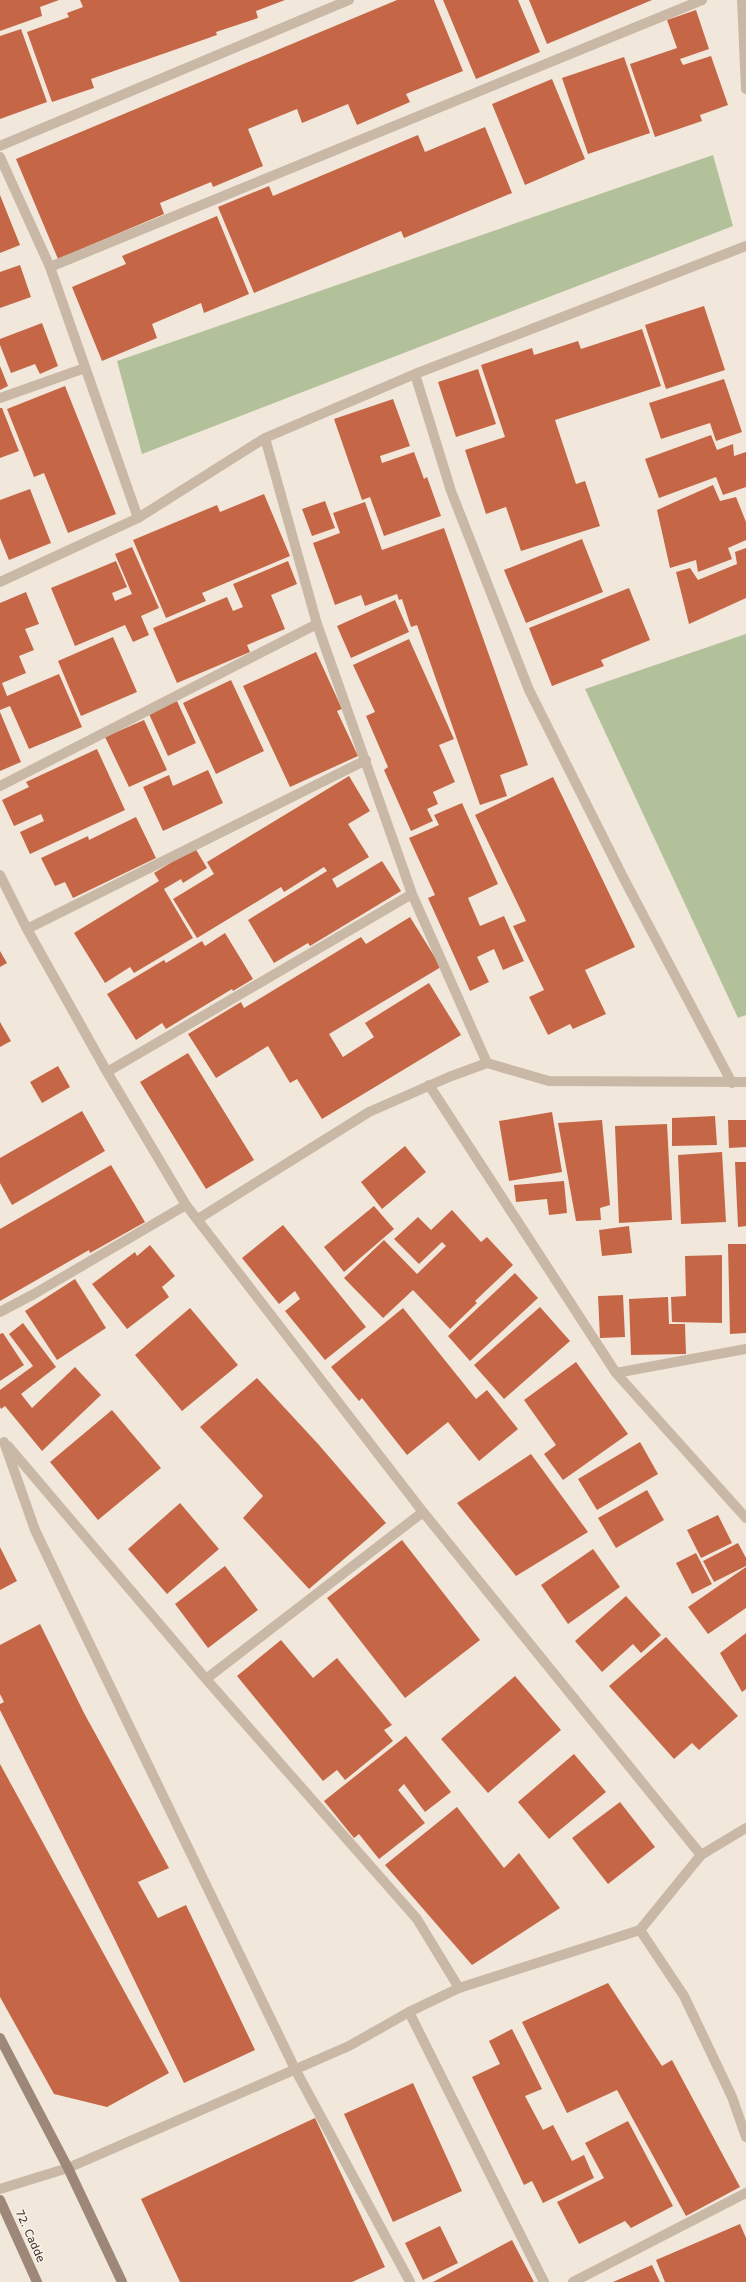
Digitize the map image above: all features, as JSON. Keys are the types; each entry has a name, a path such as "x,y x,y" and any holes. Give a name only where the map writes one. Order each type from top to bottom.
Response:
{"main road":[{"path":"0,2038 68,2168 122,2282"},
{"name":"72. Cadde","path":"0,2200 37,2282"}],"street":[{"path":"0,146 349,0"},
{"path":"50,267 702,0"},
{"path":"742,0 746,89"},
{"path":"0,157 50,267 138,518"},
{"path":"0,582 138,518 266,438 415,374 746,246"},
{"path":"0,398 85,368"},
{"path":"415,374 451,491 529,690 624,879 732,1083"},
{"path":"266,438 317,624 412,894 487,1063"},
{"path":"0,786 317,624"},
{"path":"27,929 366,760"},
{"path":"0,875 27,929 107,1072 186,1205 423,1512 701,1855"},
{"path":"107,1072 412,894"},
{"path":"198,1219 368,1112 429,1085 487,1063 549,1081 746,1082"},
{"path":"429,1085 616,1373 746,1518"},
{"path":"0,1312 34,1294 186,1205"},
{"path":"616,1373 746,1349"},
{"path":"2,1440 206,1679 417,1920 459,1988"},
{"path":"2,1440 35,1530 295,2069 410,2282"},
{"path":"206,1679 423,1512"},
{"path":"0,2189 68,2168 349,2046 408,2012 459,1988 640,1930 701,1855 746,1828"},
{"path":"640,1930 684,1996 732,2097 746,2138"},
{"path":"408,2012 544,2282"},
{"path":"573,2282 746,2193"}],"green space":[{"path":"713,155 733,226 142,454 117,361"},
{"path":"746,634 746,1015 738,1018 585,689"}],"building":[{"path":"0,0 59,0 40,7 42,16 0,31"},
{"path":"80,0 285,0 256,11 258,18 216,32 217,35 91,79 94,88 52,102 27,32 69,17 67,13 83,7"},
{"path":"397,0 434,0 463,71 406,94 410,102 357,125 348,104 302,123 297,109 248,129 263,166 213,187 211,182 160,203 164,214 58,259 16,159"},
{"path":"443,0 518,0 540,52 476,79"},
{"path":"529,0 652,0 547,44"},
{"path":"696,10 709,49 680,59 683,65 711,56 728,105 700,115 702,121 655,137 630,64 677,48 667,20"},
{"path":"21,29 47,102 0,119 0,36"},
{"path":"624,57 650,133 588,154 562,78"},
{"path":"552,79 585,159 525,185 492,104"},
{"path":"485,127 512,193 404,238 401,231 254,293 218,207 269,186 273,196 418,135 425,152"},
{"path":"0,195 20,245 0,253"},
{"path":"217,216 249,294 204,313 201,303 152,324 157,338 102,361 72,287 126,264 122,256"},
{"path":"20,265 31,297 0,308 0,272"},
{"path":"704,306 725,370 666,389 645,325"},
{"path":"42,323 58,366 40,374 35,364 11,373 0,345 0,339"},
{"path":"642,329 661,386 555,420 576,484 585,481 600,526 521,551 506,507 486,514 465,450 505,437 481,365 532,348 534,355 578,341 581,349"},
{"path":"0,366 8,386 0,390"},
{"path":"478,369 496,424 456,437 438,382"},
{"path":"724,379 742,432 716,441 710,423 661,439 649,403"},
{"path":"65,386 116,514 68,533 44,473 34,477 7,409"},
{"path":"393,399 410,446 380,456 382,463 414,452 424,479 427,477 441,516 384,536 370,497 362,500 334,419"},
{"path":"0,408 2,408 19,451 0,458"},
{"path":"711,435 717,450 733,444 734,456 746,452 746,487 723,495 716,477 659,498 645,459"},
{"path":"713,485 720,501 736,497 746,522 746,540 728,548 732,559 698,572 696,560 670,568 657,510"},
{"path":"30,489 51,543 9,560 0,538 0,500"},
{"path":"264,494 290,556 202,593 206,601 166,618 133,540 217,505 220,512"},
{"path":"325,501 335,528 312,536 302,509"},
{"path":"365,502 382,550 444,528 528,765 500,775 507,796 480,805 417,625 411,627 402,599 399,600 397,594 365,606 361,595 335,605 313,543 340,533 333,513"},
{"path":"582,539 603,592 526,623 504,570"},
{"path":"132,547 159,608 141,616 149,635 133,642 125,625 75,646 51,588 116,561 127,587 112,593 115,601 132,594 115,554"},
{"path":"746,548 746,598 689,624 676,572 690,568 698,580 737,564 735,552"},
{"path":"288,561 297,584 271,595 285,629 247,645 250,652 177,683 153,628 227,597 233,611 243,607 233,584"},
{"path":"629,588 650,640 601,660 604,666 552,686 529,628"},
{"path":"26,592 39,624 25,629 34,650 19,656 26,673 2,683 7,696 59,674 82,727 29,749 10,706 0,710 0,603"},
{"path":"395,600 409,632 351,658 337,626"},
{"path":"113,637 137,692 81,716 58,661"},
{"path":"409,639 454,739 439,745 455,782 433,792 438,804 427,809 433,821 411,831 384,770 388,767 366,716 375,712 353,665"},
{"path":"316,652 342,709 337,711 358,756 290,787 243,686"},
{"path":"231,680 264,751 216,774 183,703"},
{"path":"177,701 196,743 168,756 149,714"},
{"path":"0,712 21,762 0,771"},
{"path":"144,720 167,770 129,787 105,737"},
{"path":"97,749 125,810 30,854 20,832 44,821 41,814 14,826 2,800 29,787 26,782"},
{"path":"208,770 223,803 163,831 143,787 169,775 173,786"},
{"path":"349,776 370,811 348,824 369,857 332,879 337,888 382,861 401,891 310,946 308,943 274,963 248,920 327,871 324,867 284,892 281,887 197,938 173,899 214,874 207,862"},
{"path":"553,777 635,947 585,970 606,1014 573,1029 570,1024 548,1035 529,997 544,990 513,926 526,921 475,815"},
{"path":"462,803 498,884 468,898 480,926 504,916 524,961 503,970 494,949 477,957 489,982 470,991 428,898 435,895 409,838 439,825 434,815"},
{"path":"136,817 156,858 73,898 65,882 55,886 41,858 88,836 89,840"},
{"path":"195,848 207,868 183,883 181,879 164,889 193,938 134,973 130,967 105,983 74,933 159,881 154,873"},
{"path":"410,917 441,967 329,1034 343,1057 374,1037 365,1023 429,983 461,1035 322,1119 297,1079 290,1083 268,1046 216,1078 188,1034 241,1002 244,1008 361,937 366,944"},
{"path":"225,933 253,979 233,991 232,989 166,1029 162,1023 136,1040 107,994 164,960 166,963 202,941 205,946"},
{"path":"0,951 7,963 0,967"},
{"path":"0,1022 11,1041 0,1047"},
{"path":"188,1053 254,1160 206,1189 140,1082"},
{"path":"58,1066 70,1087 42,1103 30,1082"},
{"path":"82,1111 105,1151 12,1205 0,1183 0,1158"},
{"path":"552,1112 562,1172 509,1181 499,1121"},
{"path":"715,1116 717,1145 672,1146 672,1118"},
{"path":"602,1120 610,1205 600,1208 601,1220 576,1221 558,1123"},
{"path":"728,1120 746,1120 746,1147 729,1148"},
{"path":"667,1124 672,1220 619,1223 615,1126"},
{"path":"405,1146 426,1172 382,1209 361,1182"},
{"path":"722,1152 726,1222 681,1224 678,1155"},
{"path":"735,1162 746,1162 746,1226 738,1227"},
{"path":"111,1165 145,1222 90,1253 89,1250 0,1301 0,1229"},
{"path":"564,1181 567,1213 549,1215 547,1199 516,1202 514,1185"},
{"path":"374,1206 394,1229 344,1272 324,1247"},
{"path":"452,1210 481,1242 487,1237 513,1265 475,1301 477,1303 450,1329 413,1290 383,1318 344,1278 384,1240 417,1274 446,1246 442,1242 419,1264 394,1239 418,1217 431,1230"},
{"path":"283,1225 366,1327 325,1360 285,1311 300,1299 295,1291 279,1304 242,1258"},
{"path":"629,1226 632,1253 602,1256 599,1230"},
{"path":"728,1244 746,1244 746,1333 730,1334"},
{"path":"150,1245 175,1276 162,1287 169,1297 127,1329 92,1284 135,1252 137,1256"},
{"path":"722,1255 722,1323 672,1322 671,1297 686,1296 685,1256"},
{"path":"515,1273 538,1298 470,1361 448,1336"},
{"path":"75,1279 106,1328 57,1360 25,1311"},
{"path":"623,1295 625,1337 600,1338 598,1296"},
{"path":"668,1297 669,1324 685,1324 686,1354 631,1355 629,1299"},
{"path":"540,1307 570,1341 504,1399 474,1365"},
{"path":"190,1308 238,1365 182,1411 135,1355"},
{"path":"403,1308 476,1399 487,1390 518,1429 479,1461 448,1422 407,1455 362,1398 359,1401 331,1367"},
{"path":"23,1323 56,1367 21,1394 32,1408 75,1367 101,1395 42,1451 5,1406 1,1409 0,1407 0,1390 33,1366 9,1334"},
{"path":"3,1333 24,1365 0,1381 0,1334"},
{"path":"576,1362 628,1434 563,1480 544,1454 556,1445 524,1400"},
{"path":"257,1378 319,1445 386,1523 309,1589 243,1518 263,1496 200,1427"},
{"path":"112,1410 161,1468 98,1520 50,1462"},
{"path":"640,1442 658,1474 597,1510 578,1479"},
{"path":"531,1454 588,1532 516,1576 457,1503"},
{"path":"647,1490 664,1520 616,1548 598,1518"},
{"path":"180,1503 219,1549 167,1594 128,1549"},
{"path":"718,1515 732,1543 701,1558 687,1530"},
{"path":"402,1540 480,1640 405,1698 327,1598"},
{"path":"738,1543 746,1558 746,1566 714,1582 703,1561"},
{"path":"0,1547 17,1581 0,1590"},
{"path":"593,1549 620,1587 568,1624 541,1585"},
{"path":"696,1553 712,1584 692,1594 676,1563"},
{"path":"225,1566 258,1610 208,1648 175,1604"},
{"path":"746,1567 746,1608 708,1634 688,1607"},
{"path":"626,1596 661,1635 641,1653 633,1644 602,1672 575,1641"},
{"path":"40,1624 84,1713 169,1868 138,1882 158,1918 186,1905 255,2050 184,2083 114,1938 0,1710 0,1704 4,1702 0,1694 0,1645"},
{"path":"746,1633 746,1689 742,1692 720,1653"},
{"path":"666,1637 738,1716 699,1750 692,1743 674,1759 609,1686"},
{"path":"281,1640 313,1678 337,1658 392,1725 384,1730 393,1741 345,1780 337,1770 323,1781 237,1676"},
{"path":"515,1676 561,1730 488,1793 441,1739"},
{"path":"406,1736 451,1792 425,1812 404,1784 398,1790 425,1823 379,1859 359,1834 354,1838 324,1801"},
{"path":"574,1754 606,1792 549,1839 518,1802"},
{"path":"0,1764 169,2073 107,2107 54,2094 0,1997"},
{"path":"620,1802 655,1847 608,1884 572,1838"},
{"path":"457,1807 504,1868 519,1853 560,1908 472,1965 385,1865"},
{"path":"608,1983 662,2066 672,2060 740,2187 686,2216 617,2090 567,2113 522,2022"},
{"path":"512,2029 542,2089 525,2096 543,2130 553,2125 572,2161 584,2155 594,2178 543,2203 532,2181 524,2185 472,2077 500,2064 489,2041"},
{"path":"413,2083 462,2191 393,2222 344,2114"},
{"path":"315,2118 385,2267 352,2282 180,2282 141,2199"},
{"path":"628,2121 673,2206 631,2228 625,2221 579,2244 557,2202 604,2178 585,2143"},
{"path":"740,2224 746,2238 746,2282 665,2282 656,2260"},
{"path":"440,2226 458,2263 423,2280 405,2243"},
{"path":"512,2240 534,2282 433,2282"},
{"path":"652,2265 660,2282 613,2282"}]}
